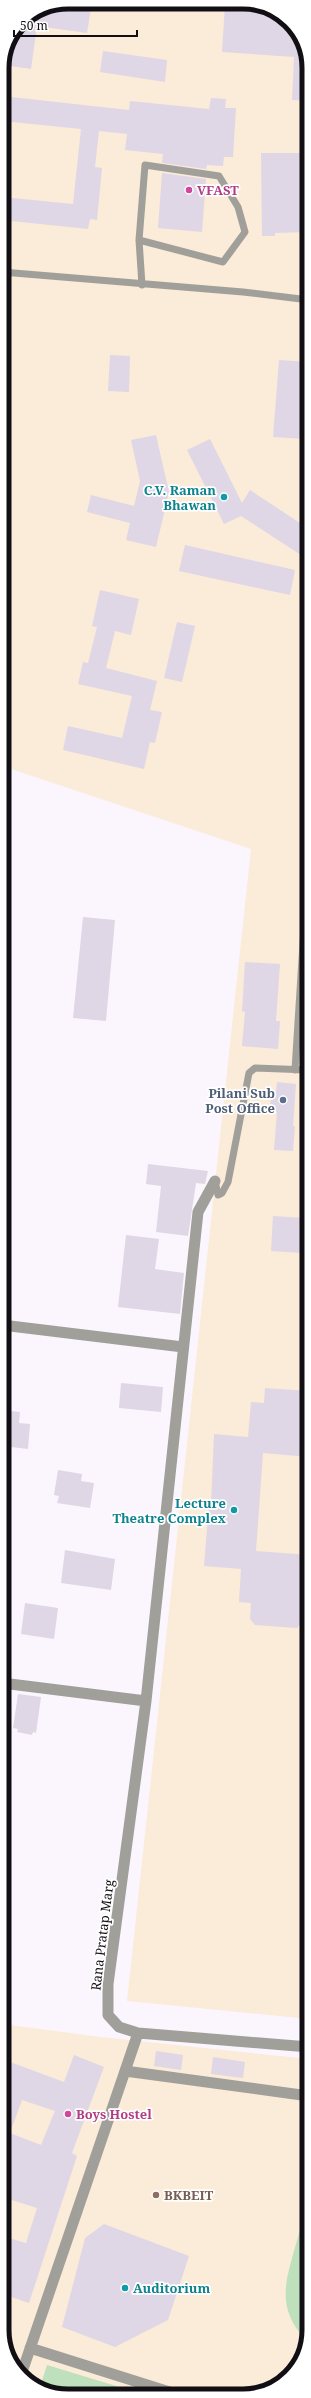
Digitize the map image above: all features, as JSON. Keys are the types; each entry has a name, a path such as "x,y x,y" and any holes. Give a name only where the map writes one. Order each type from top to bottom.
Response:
{"street":[{"name":"Rana Pratap Marg","path":"215,1181 198,1212 146,1701 108,1984 108,2014 119,2027 138,2032 302,2046"},
{"path":"9,1326 183,1347"},
{"path":"9,1684 146,1701"},
{"path":"23,2368 138,2032"},
{"path":"125,2071 302,2095"},
{"path":"30,2348 160,2389"}],"lane":[{"path":"139,240 223,262 244,232 238,207 219,176 145,165 139,240 142,285"},
{"path":"9,273 142,285 243,292 302,299"},
{"path":"295,1070 302,959"},
{"path":"215,1181 218,1195 222,1193 228,1182 249,1073 255,1068 302,1070"}],"shaded area":[{"path":"243,9 259,11 276,19 287,29 298,45 302,64 302,2018 127,2001 251,849 9,768 9,68 13,45 26,26 45,13 56,10"},
{"name":"BKBEIT","path":"9,2025 101,2037 302,2058 302,2330 299,2349 294,2360 279,2377 269,2383 259,2387 247,2389 56,2388 45,2385 32,2377 24,2369 13,2353 9,2334"}],"green space":[{"path":"302,2222 301,2334 297,2329 287,2308 286,2287 290,2264"},
{"path":"47,2365 126,2389 68,2389 56,2388 41,2383"}],"building":[{"path":"91,9 87,33 37,26 31,69 9,66 13,45 26,26 45,13 56,10"},
{"path":"225,9 259,11 276,19 287,29 298,45 302,64 302,101 292,100 294,57 222,52"},
{"path":"103,51 167,60 165,82 100,72"},
{"path":"9,97 129,110 130,101 209,109 211,98 226,99 225,108 236,108 233,157 224,157 223,166 207,165 206,169 162,163 163,154 125,150 127,134 99,131 95,167 102,168 97,220 90,219 88,229 9,221 9,198 73,204 81,129 9,122"},
{"path":"261,153 302,153 302,232 275,233 275,236 262,236"},
{"path":"162,173 206,179 202,232 158,228"},
{"path":"110,355 130,356 129,392 108,391"},
{"path":"279,360 302,362 302,439 273,437"},
{"name":"C.V. Raman Bhawan","path":"156,435 169,492 156,547 126,540 130,523 87,512 91,495 134,506 140,481 131,440"},
{"name":"C.V. Raman Bhawan","path":"210,439 242,503 250,490 302,524 301,555 241,516 224,524 187,450"},
{"name":"C.V. Raman Bhawan","path":"185,545 295,570 290,595 179,571"},
{"path":"100,590 139,599 131,635 115,631 106,668 157,681 150,710 162,712 155,743 150,742 144,769 63,750 68,726 122,738 132,696 78,684 83,662 88,663 97,627 92,626"},
{"path":"177,622 195,626 182,682 164,678"},
{"path":"83,917 115,920 106,1021 73,1018"},
{"path":"245,962 280,964 276,1021 280,1021 278,1049 242,1046 245,1012 242,1011"},
{"path":"277,1082 296,1084 293,1151 274,1150 277,1112 270,1110 271,1090 276,1091"},
{"path":"148,1164 208,1171 205,1184 196,1183 188,1236 156,1232 161,1186 146,1184"},
{"path":"273,1216 302,1218 302,1253 271,1251"},
{"path":"126,1235 159,1239 155,1269 184,1273 180,1314 118,1307"},
{"path":"121,1383 163,1387 161,1412 119,1408"},
{"name":"Lecture Theatre Complex","path":"265,1388 302,1391 302,1456 263,1453 256,1551 302,1554 302,1615 301,1623 297,1628 255,1625 250,1619 251,1603 239,1602 241,1569 204,1566 209,1504 211,1504 214,1434 248,1437 251,1402 264,1403"},
{"path":"9,1411 20,1412 19,1423 30,1424 28,1449 9,1447"},
{"path":"58,1470 82,1474 81,1481 94,1483 90,1508 57,1503 59,1496 54,1495"},
{"path":"65,1550 115,1559 111,1590 61,1583"},
{"path":"25,1603 58,1608 54,1639 21,1634"},
{"path":"18,1694 41,1697 36,1733 33,1732 32,1735 17,1732 18,1729 13,1728"},
{"path":"156,2051 183,2055 181,2070 154,2066"},
{"path":"74,2055 104,2067 72,2153 77,2156 29,2303 9,2296 9,2238 26,2243 37,2208 9,2199 9,2062 64,2082","holes":["22,2100 55,2111 41,2145 10,2133"]},
{"path":"213,2057 245,2062 243,2078 211,2074"},
{"name":"Auditorium","path":"104,2224 189,2256 168,2320 115,2347 62,2327 85,2238"}],"place":[{"name":"VFAST","path":"189,190"},
{"name":"C.V. Raman Bhawan","path":"224,497"},
{"name":"Pilani Sub Post Office","path":"283,1100"},
{"name":"Lecture Theatre Complex","path":"234,1510"},
{"name":"Boys Hostel","path":"68,2114"},
{"name":"BKBEIT","path":"156,2195"},
{"name":"Auditorium","path":"125,2288"}]}
